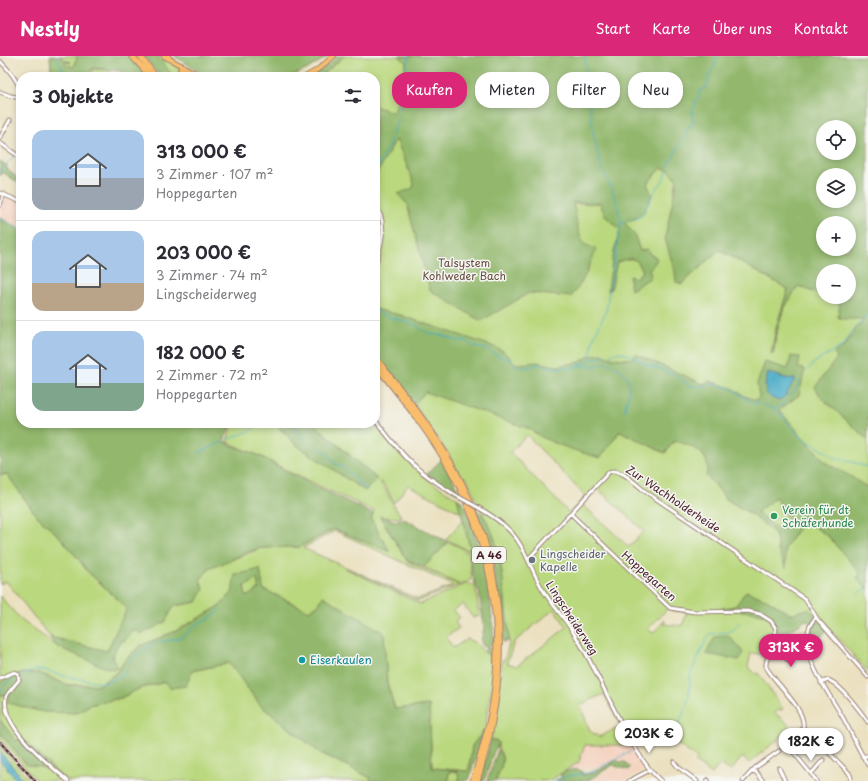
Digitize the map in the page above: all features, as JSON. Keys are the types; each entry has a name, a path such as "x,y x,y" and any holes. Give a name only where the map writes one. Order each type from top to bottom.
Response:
{"highway":[{"path":"132,56 147,72"},
{"path":"136,56 148,72"},
{"path":"140,56 152,72"},
{"path":"181,72 182,66"},
{"name":"A 46","path":"380,366 420,422 450,468 471,512 486,558 496,621 496,669 489,722 476,780"}],"main road":[{"path":"314,72 334,56"},
{"path":"167,57 192,72"}],"street":[{"path":"3,56 0,60 16,81"},
{"path":"0,92 16,97"},
{"path":"0,138 10,120"},
{"path":"0,142 16,154"},
{"path":"0,193 16,200"},
{"path":"0,205 4,194"},
{"path":"380,213 383,224 380,240"},
{"name":"Lingscheiderweg","path":"380,426 414,465 435,482 501,522 512,532 520,544 544,592 580,643 620,719 650,770 661,781"},
{"name":"Zur Wachholderheide","path":"527,558 530,557 610,472 615,471 627,476 646,492 805,599 816,617"},
{"name":"Hoppegarten","path":"571,514 670,608 695,612 748,611 767,617 774,623 776,629 766,663 767,669 797,707 802,720 802,728 790,748 817,781"},
{"path":"868,676 849,657 816,617 809,626 807,639 810,655 821,683 868,764"},
{"path":"771,649 780,653 789,661 793,656 790,650"},
{"path":"0,678 15,672 18,674 19,680 6,699 5,711 9,722 23,740 68,781"},
{"path":"821,683 828,680 834,682 868,722"},
{"path":"828,731 815,739 849,773 851,777 850,781"},
{"path":"743,781 752,771 779,751"},
{"path":"862,756 868,756"},
{"path":"811,774 823,760"},
{"path":"674,762 697,781"},
{"path":"779,768 785,781"},
{"path":"629,781 650,770"},
{"path":"752,771 756,772 763,781"}],"shaded area":[{"path":"0,194 16,201 16,227 0,218"},
{"path":"630,742 645,768 625,781 590,781 614,768 627,771 632,769 625,761 620,761 617,759 598,768 591,769 589,767 572,769 573,765 579,762 585,745 621,745"}],"green space":[{"path":"50,56 62,56 62,59 71,62 65,62 65,65 74,67 77,56 129,56 135,60 144,72 122,72 93,68 90,72 57,72 51,70"},
{"path":"62,56 78,56 74,67 64,65 65,62 71,63 61,59"},
{"path":"144,56 158,57 170,72 156,72"},
{"path":"155,56 158,56 180,68 179,72 169,72"},
{"path":"174,56 329,56 301,72 200,72"},
{"path":"337,56 344,56 326,72 318,72"},
{"name":"Talsystem Kohlweder Bach","path":"344,56 420,56 437,72 392,72 392,108 467,108 467,101 573,203 601,203 605,216 620,228 617,262 633,259 638,263 643,271 635,278 631,277 633,289 650,277 623,225 645,185 677,147 678,184 676,184 674,193 682,284 719,250 788,289 779,318 773,354 778,328 785,307 798,285 816,293 816,304 840,304 838,317 864,305 868,348 815,387 821,397 868,440 868,488 826,463 821,457 721,460 573,385 380,322 380,72 326,72"},
{"path":"399,56 868,56 868,440 821,397 815,387 837,358 834,353 845,346 864,319 842,319 838,317 840,304 856,304 856,264 816,264 816,293 798,286 785,307 778,328 773,354 771,354 776,328 788,289 719,250 682,284 676,282 675,272 665,238 677,180 669,170 661,168 647,184 652,195 643,214 625,223 635,236 640,251 647,249 651,255 655,256 657,260 649,270 651,273 650,278 631,290 629,276 635,278 643,271 638,263 633,259 617,262 611,290 608,291 612,260 620,229 605,216 600,203 573,203 581,238 583,242 596,250 583,280 571,297 529,293 481,321 430,290 408,208 409,206 398,194 413,188 414,183 396,139 380,168 380,108 394,113 395,108 467,108 467,72 404,72 406,63"},
{"path":"93,69 110,70 110,72 93,72"},
{"path":"0,161 7,166 7,169 16,177 16,181 3,172 0,176"},
{"path":"0,218 16,227 16,428 230,428 224,440 228,444 260,456 285,471 373,514 371,519 390,552 334,529 299,547 261,548 248,552 209,569 200,580 204,589 197,602 174,606 165,622 142,634 133,630 127,638 117,646 112,658 118,668 113,669 104,667 58,647 50,637 107,651 127,608 87,571 60,537 36,515 7,474 0,474"},
{"path":"380,310 400,315 492,346 503,351 516,364 537,362 557,366 580,362 589,356 602,354 610,358 631,359 636,354 703,384 710,381 732,388 744,396 756,400 759,397 757,384 765,362 788,369 791,356 800,357 798,368 805,369 799,395 779,410 826,463 868,488 868,589 857,579 860,573 828,536 804,520 785,548 786,568 778,550 774,532 751,514 726,499 706,476 708,469 704,456 688,445 674,441 665,453 620,431 600,458 553,442 536,434 530,429 425,392 414,404 380,360","holes":["768,373 795,379 775,399 767,393 765,386","776,497 789,521 777,529 757,512"]},
{"path":"386,350 600,458 620,431 665,453 674,441 688,445 704,456 708,469 706,476 726,499 751,514 774,532 778,550 786,566 785,548 804,520 828,536 841,551 868,494 868,672 822,620 790,614 768,600 723,608 759,613 766,616 776,626 769,655 751,653 748,667 756,674 758,673 783,709 780,711 778,710 775,713 790,726 781,737 749,763 742,757 731,771 720,764 712,774 695,762 698,759 670,739 665,743 659,729 621,745 585,745 579,762 549,781 496,781 501,766 502,757 498,747 498,742 491,739 499,699 502,660 505,659 509,644 498,549 466,477 462,478 449,455 414,404 424,393","holes":["527,435 585,496 569,513 510,452","597,488 644,531 629,547 582,504","668,608 674,611 687,612 682,626 664,624 665,620 653,633 648,629","554,609 567,627 517,666 507,663 514,642","604,694 621,726 599,737 590,731 580,705"]},
{"path":"380,423 383,427 380,430 407,460 436,485 457,498 462,513 408,485 394,503 386,487 380,481 401,518 380,517 407,561 459,585 418,601 345,568 420,604 468,583 475,586 479,616 473,618 463,604 454,610 460,618 455,622 459,628 446,637 453,648 467,639 476,643 484,652 488,654 494,671 485,729 472,746 469,769 467,771 432,768 429,705 395,709 387,683 385,664 323,597 319,604 309,611 263,589 260,569 232,593 220,606 176,631 140,646 126,659 116,673 99,685 68,685 39,673 9,676 0,683 0,596 21,620 58,647 111,659 117,646 127,638 133,630 165,622 174,606 197,602 200,580 209,569 261,548 299,547 334,529 389,551 371,519 374,511 291,473 260,456 227,442 231,428 280,428 295,444 365,491 377,479 319,428 380,428","holes":["335,531 452,586 418,599 303,548"]},
{"path":"280,428 319,428 377,479 365,491 295,444"},
{"path":"442,459 461,496 427,474"},
{"path":"0,474 7,474 36,515 60,537 87,571 127,608 107,652 50,637 6,581 0,584"},
{"name":"Verein für dt Schäferhunde","path":"776,496 789,521 774,532 777,529 756,512"},
{"path":"457,498 464,503 484,562 489,588 494,639 494,643 486,647 483,646 481,642 484,628 479,592 474,581 470,557 467,550 470,547"},
{"path":"475,509 483,516 490,526 499,555 504,586 509,634 508,641 503,642 500,608 491,557"},
{"path":"380,516 395,521 404,519 448,542 424,567 407,560"},
{"path":"463,520 470,547 467,550 446,539"},
{"path":"448,542 466,552 469,558 471,580 460,585 424,567"},
{"path":"260,569 263,589 309,611 319,604 323,596 384,633 387,683 395,709 429,705 432,768 467,771 469,769 472,746 485,729 469,779 467,781 459,781 458,772 452,771 449,772 448,781 369,781 371,778 319,752 261,706 229,663 192,671 186,686 170,688 165,682 138,689 121,698 89,705 77,713 43,712 8,703 8,695 0,695 0,683 9,676 23,673 39,673 68,685 99,685 116,673 126,659 140,646 176,631 220,606 232,593 235,575","holes":["257,579 259,589 246,597 244,587"]},
{"path":"257,579 259,589 246,597 244,587"},
{"path":"746,591 768,600 790,614 808,609 822,620 829,628 810,649 808,636 811,622 806,620 775,638 776,626 773,620 767,616 752,612 721,610 722,608 735,607"},
{"path":"728,635 743,652 739,660 706,654 715,637"},
{"path":"495,648 494,671 488,654 484,652 486,649"},
{"path":"229,663 261,706 319,752 371,778 369,781 37,781 0,739 0,733 26,764 49,769 59,779 64,779 16,741 0,720 0,695 8,695 76,713 89,705 121,698 138,689 165,682 170,688 192,671"},
{"path":"0,720 16,741 22,738 64,779 59,779 49,769 26,764 0,733"},
{"path":"491,739 498,742 497,748 494,751 484,781 480,781"},
{"path":"0,746 31,781 25,781 0,752"},
{"path":"498,750 502,758 502,766 496,781 487,781"},
{"path":"0,760 16,779 16,781 0,781"},
{"path":"617,760 619,762 625,762 630,768 628,770 613,765 587,781 556,781 561,778 561,774 569,771 579,770 582,771 582,775 591,774"},
{"path":"449,772 458,772 459,781 448,781"}],"water":[{"path":"768,373 795,379 787,393 780,400 773,399 767,393 766,380"},
{"path":"0,752 25,781 16,781 16,779 0,760"}],"waterway":[{"path":"57,56 64,72"},
{"path":"380,162 398,121 409,56"},
{"path":"585,56 590,111 595,139 602,168 620,214 621,225"},
{"path":"668,166 689,126 694,122 692,110 695,107 696,100 699,97 699,92 707,86 709,75 715,66 717,56"},
{"path":"0,172 14,156"},
{"path":"621,224 636,219 643,214 667,171"},
{"path":"0,218 16,227"},
{"path":"590,356 594,337 606,311 620,227"},
{"path":"380,313 415,325 429,334 441,335 459,341 467,341 472,346 489,350 496,355 510,359 518,367 522,368 542,364 552,368 573,368 606,355"},
{"path":"807,371 815,362 844,345 851,333 868,314"},
{"path":"610,355 619,352 632,356 649,366 659,368 673,374 689,385 700,387 712,384 731,388 753,403 759,403"},
{"path":"581,366 598,366 603,362 613,365 625,374 629,383 629,392 625,411"},
{"path":"775,409 781,405 796,389 800,380"},
{"path":"764,405 774,409 785,419 798,435 837,459 846,460 868,467"},
{"path":"227,439 240,435 253,428"},
{"path":"296,428 297,432 304,438"},
{"path":"198,453 223,442"},
{"path":"320,448 325,451 335,464 342,466 364,488 367,489"},
{"path":"858,593 868,587"},
{"path":"130,662 150,646 159,642 182,637 196,625 220,610"},
{"path":"662,736 680,722 689,698 690,675 708,636 710,634 723,633 733,630 739,623"},
{"path":"33,670 43,670 65,676 103,683 124,675 126,671"},
{"path":"22,675 30,672"},
{"path":"0,692 5,685 15,678"},
{"path":"552,781 568,776 592,772 631,751"}],"railway":[{"path":"0,742 35,781"}],"place":[{"name":"Verein für dt Schäferhunde","path":"774,516"},
{"name":"Lingscheider Kapelle","path":"532,560"},
{"name":"Eiserkaulen","path":"302,660"}]}
